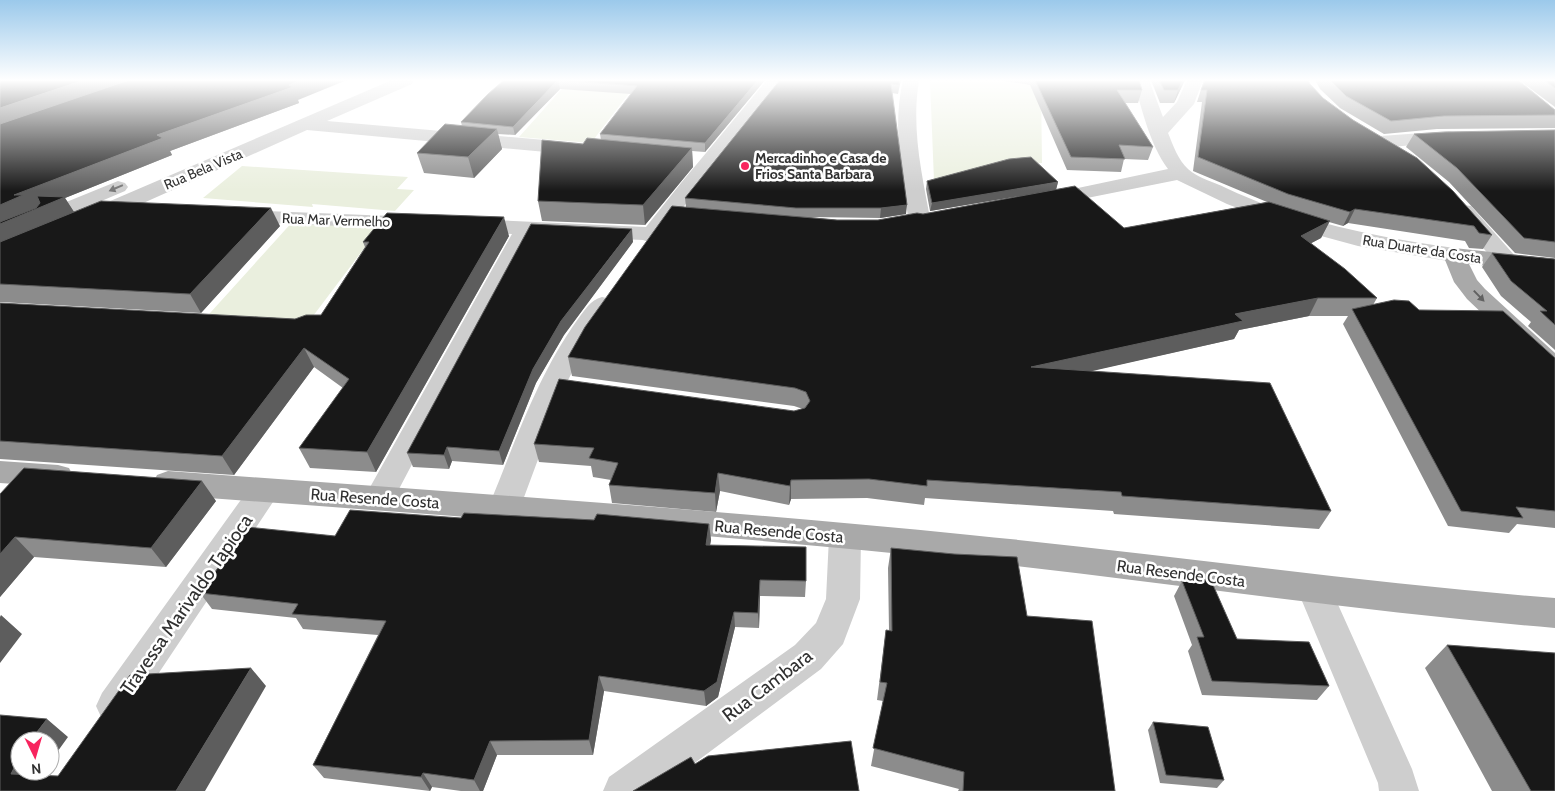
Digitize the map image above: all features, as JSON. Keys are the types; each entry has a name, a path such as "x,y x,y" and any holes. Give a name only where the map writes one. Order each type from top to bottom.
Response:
{"main road":[{"name":"Rua Duarte da Costa","path":"1454,255 1555,266"},
{"path":"1454,255 1466,282 1476,294 1555,368"},
{"path":"16,484 91,478"},
{"name":"Rua Resende Costa","path":"139,482 379,498 845,537 1069,558 1314,590 1555,613"}],"street":[{"name":"Rua Bela Vista","path":"0,237 283,117"},
{"name":"Rua Bela Vista","path":"54,234 322,117"},
{"path":"636,257 667,214 701,160 740,117"},
{"path":"906,117 906,134 920,222"},
{"path":"1028,203 1180,173 1167,153 1153,117"},
{"path":"1158,132 1174,117"},
{"path":"306,124 599,150"},
{"path":"1411,161 1373,138 1464,137"},
{"name":"Rua Duarte da Costa","path":"1180,173 1218,192 1309,226 1400,248 1454,255"},
{"path":"1453,200 1507,261"},
{"path":"109,210 150,212"},
{"path":"667,214 695,217"},
{"name":"Rua Mar Vermelho","path":"218,215 652,234"},
{"path":"379,498 526,228"},
{"path":"504,508 552,384 575,342 614,288"},
{"path":"552,384 580,388"},
{"name":"Travessa Marivaldo Tapioca","path":"95,734 264,491"},
{"name":"Rua Cambara","path":"623,791 808,657 830,633 843,599 845,537"},
{"path":"1314,590 1398,784 1399,791"}],"green space":[{"path":"537,117 611,117 591,143 519,137"},
{"path":"931,117 1041,117 1042,163 998,164 934,181"},
{"path":"242,166 408,177 397,189 414,190 395,211 312,204 313,207 203,198"},
{"path":"295,219 384,222 304,328 201,323"}],"building":[{"path":"21,117 208,117 157,135 163,138 14,195 23,195 0,205 0,124"},
{"path":"466,117 523,117 513,127 461,122"},
{"path":"613,117 727,117 705,143 600,134"},
{"path":"750,117 895,117 907,205 881,208 796,208 685,198"},
{"path":"1052,117 1134,117 1153,147 1119,145 1125,159 1071,157"},
{"path":"1203,117 1349,117 1417,158 1453,191 1492,235 1479,233 1474,226 1355,209 1350,212 1288,194 1198,157"},
{"path":"1384,117 1434,117 1391,121"},
{"path":"445,124 497,129 468,157 417,153"},
{"path":"1555,130 1555,242 1524,238 1457,168 1414,134 1445,132"},
{"path":"587,138 692,148 643,205 538,201 542,140 583,144"},
{"path":"1031,157 1058,182 932,203 927,181 1009,159"},
{"path":"1075,186 1124,228 1269,202 1330,221 1301,236 1345,269 1377,298 1318,298 1235,314 1243,321 1031,367 1270,383 1331,511 1122,496 1121,492 927,480 927,486 869,479 791,480 790,486 718,473 715,493 609,485 618,463 589,458 594,448 534,444 559,379 794,411 805,408 810,401 806,392 795,388 568,357 585,327 672,206 837,220 878,220 917,213 923,214"},
{"path":"37,196 65,197 0,224 0,222 36,208 40,203"},
{"path":"101,201 271,208 190,294 0,284 0,242"},
{"path":"387,213 504,217 367,452 299,448 349,379 304,348 222,456 0,441 0,303 295,319 306,315 321,315 369,242 363,242"},
{"path":"531,224 632,229 561,321 533,369 499,451 447,447 444,455 407,453"},
{"path":"1492,253 1555,259 1555,325 1540,311 1547,311 1511,281"},
{"path":"1394,300 1409,301 1419,310 1503,311 1555,358 1555,511 1516,507 1523,518 1461,511 1352,309"},
{"path":"24,468 202,481 151,548 15,537 0,554 0,494"},
{"path":"350,510 461,518 464,513 594,520 597,514 709,524 706,545 806,547 806,581 760,580 758,613 734,612 717,682 704,691 599,676 589,740 490,741 474,780 423,773 421,777 313,765 386,621 292,614 298,604 200,593 247,527 335,536"},
{"path":"891,548 1017,557 1027,616 1092,621 1115,791 963,791 964,772 873,748 887,683 880,682 886,630 892,631"},
{"path":"1199,575 1209,576 1237,639 1309,642 1329,686 1212,681 1197,637 1204,637 1182,581"},
{"path":"1447,645 1555,653 1555,791 1531,791"},
{"path":"251,668 176,791 0,791 0,715 47,719 38,731 10,731 10,781 60,781 60,773 130,675"},
{"path":"1153,722 1208,727 1224,780 1166,775"},
{"path":"851,741 859,791 633,791 691,757 695,764 708,756"}],"place":[{"name":"Mercadinho e Casa de Frios Santa Barbara","path":"745,166"}]}
